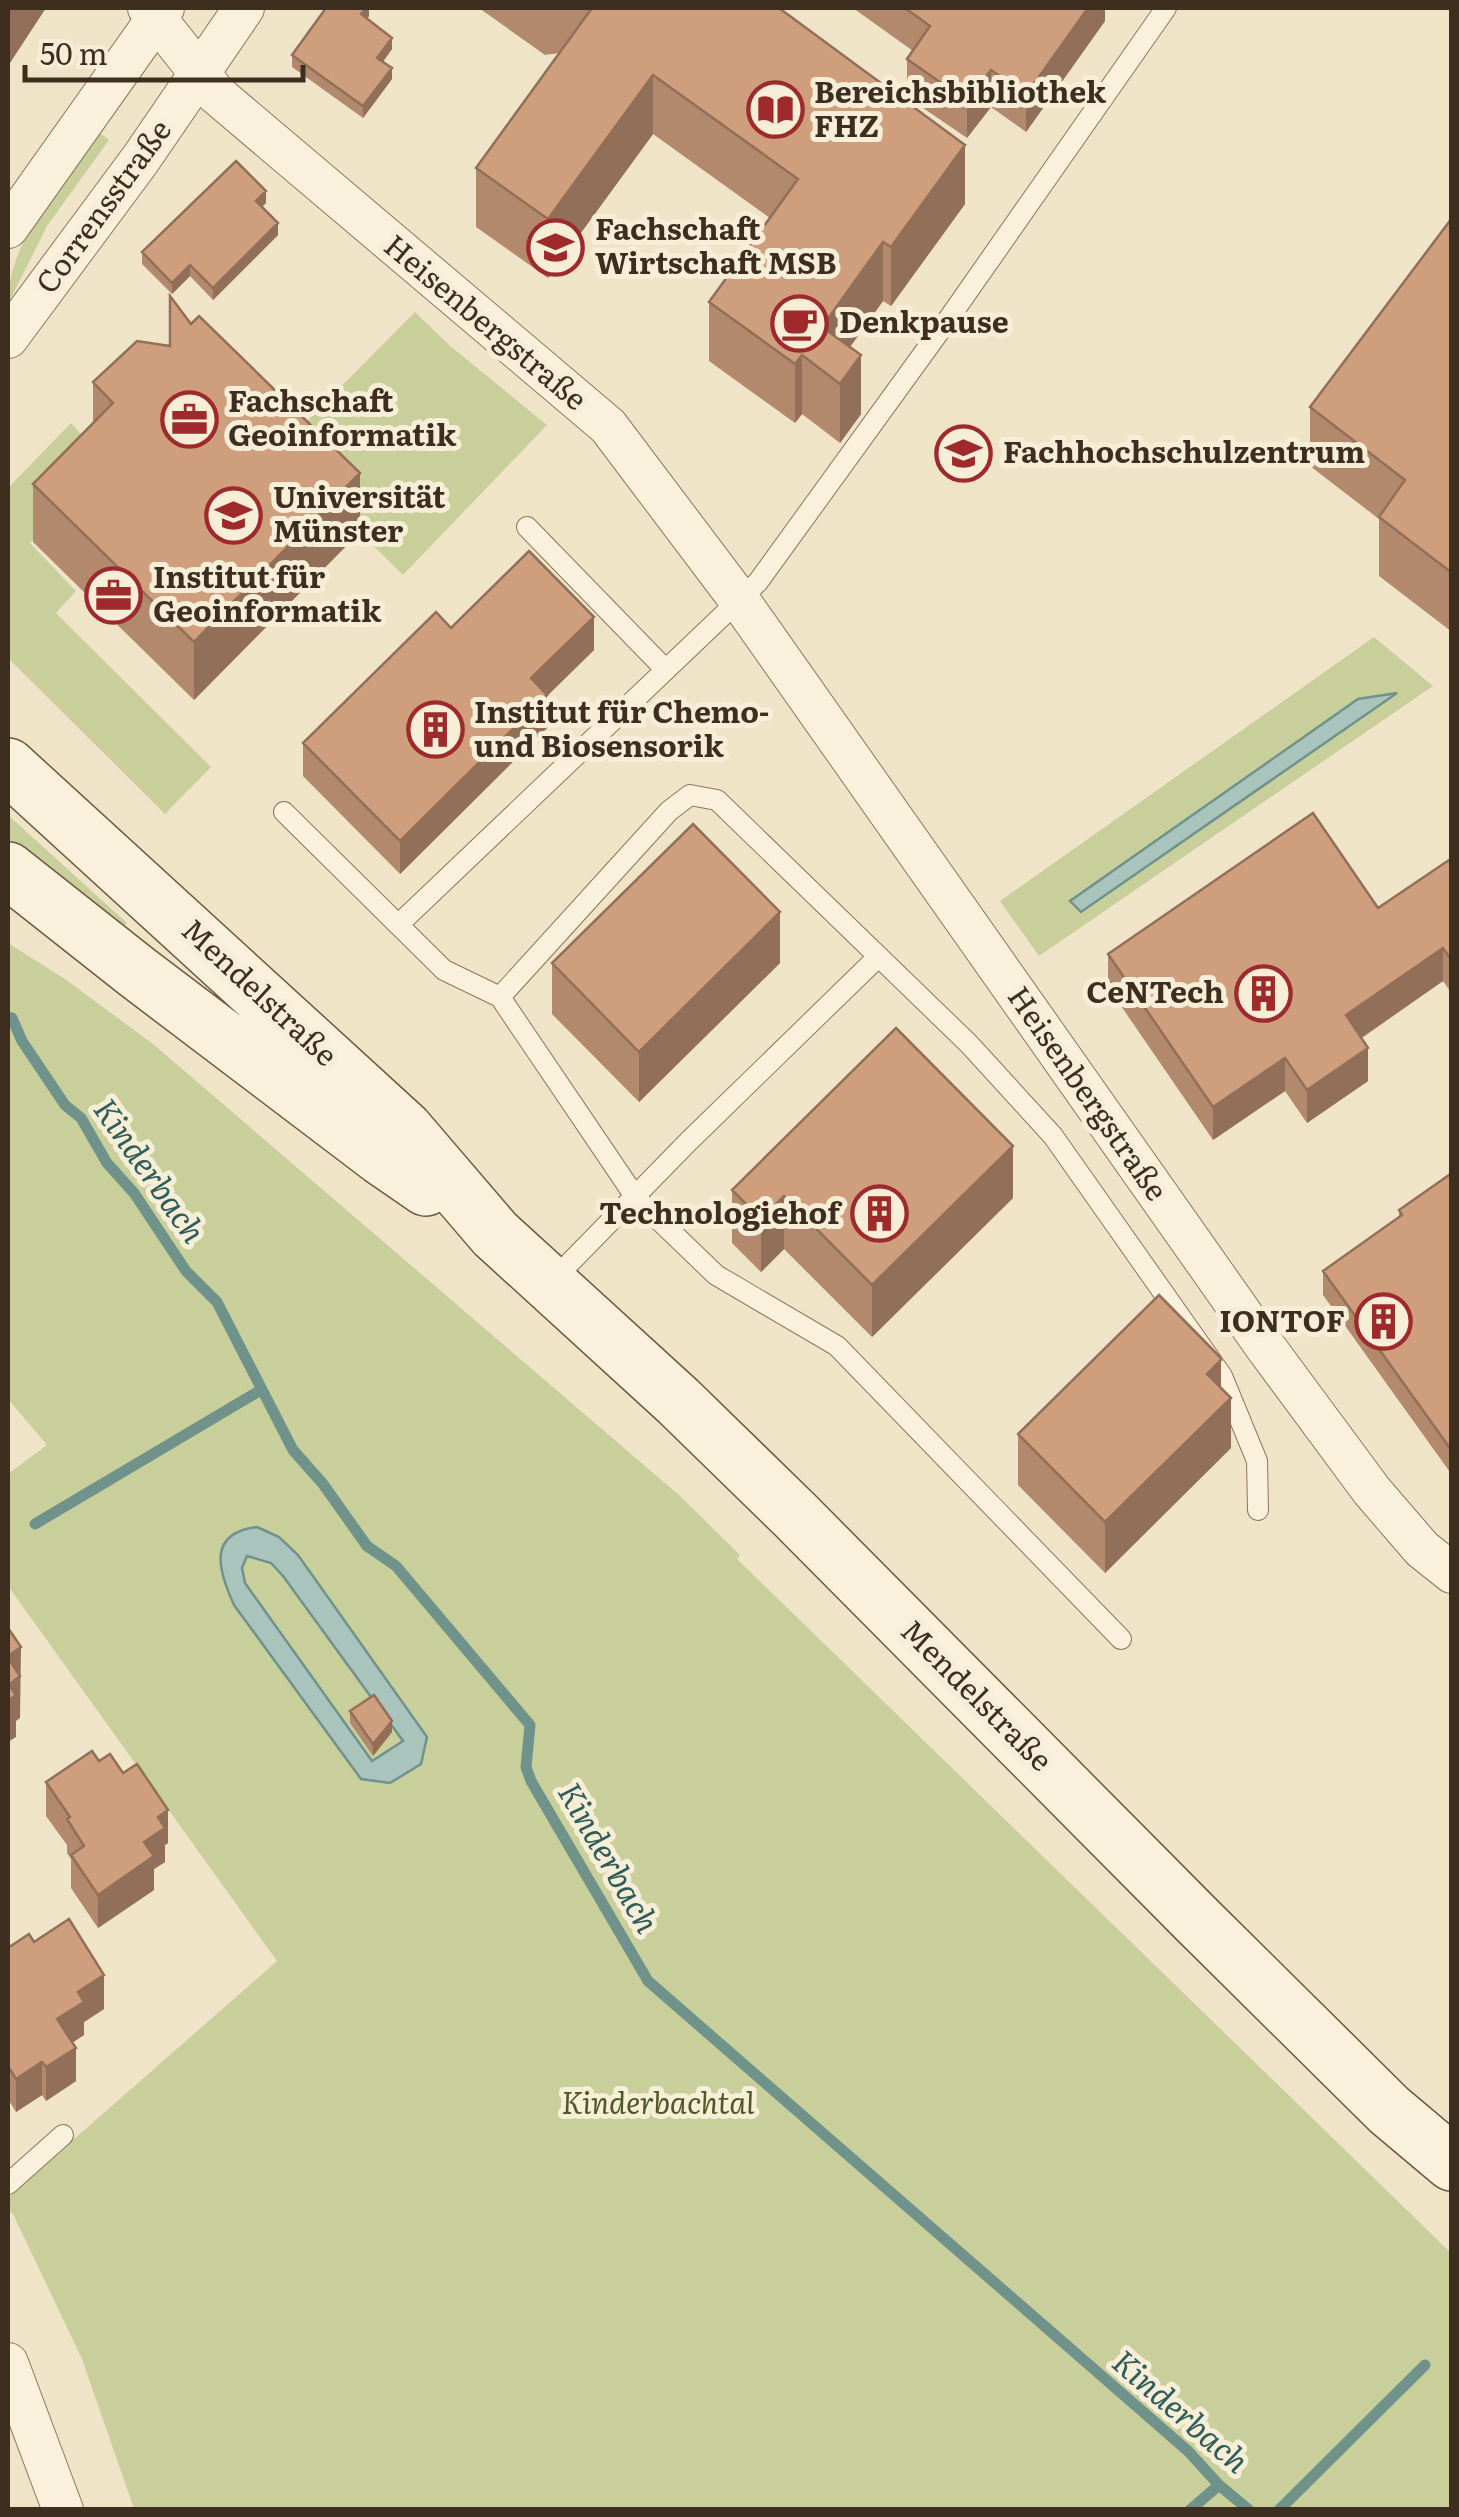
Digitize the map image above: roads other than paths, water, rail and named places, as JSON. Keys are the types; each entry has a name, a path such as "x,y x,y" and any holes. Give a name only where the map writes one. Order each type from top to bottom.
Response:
{"main road":[{"name":"Mendelstraße","path":"8,766 404,1129 495,1234 795,1515 1389,2110 1452,2163"},
{"name":"Mendelstraße","path":"8,870 382,1158 495,1234"}],"street":[{"name":"Corrensstraße","path":"8,338 244,8"},
{"path":"8,228 156,11 198,76"},
{"name":"Heisenbergstraße","path":"198,76 354,214 608,426 740,601 1264,1345 1372,1491 1422,1548 1452,1573"},
{"path":"8,2363 63,2510"}],"lane":[{"path":"399,924 758,582 1166,8"},
{"path":"527,527 666,669"},
{"path":"500,998 669,811 690,795 718,800 968,1044 1053,1136 1222,1376 1257,1461 1258,1510"},
{"path":"284,812 444,970 500,998 636,1198 716,1275 837,1346 1121,1638"},
{"path":"550,1283 688,1141 878,957"},
{"path":"8,2184 63,2135"}],"water":[{"path":"1397,693 1081,912 1070,901 1358,699"},
{"path":"257,1527 279,1537 298,1555 427,1737 421,1764 390,1783 361,1779 234,1605 224,1579 221,1555 230,1537","holes":["247,1556 271,1563 403,1741 372,1761 245,1583 242,1568"]}],"waterway":[{"name":"Kinderbach","path":"8,1017 65,1105 81,1118 107,1163 134,1193 186,1271 217,1302 293,1450 323,1484 367,1546 396,1566 530,1725 526,1767 531,1781 648,1981 1188,2451 1249,2510"},
{"path":"35,1524 261,1390"},
{"path":"1279,2510 1425,2365"},
{"path":"1190,2510 1219,2485"}],"place":[{"name":"Bereichsbibliothek FHZ","path":"775,110"},
{"name":"Fachschaft Wirtschaft MSB","path":"556,247"},
{"name":"Denkpause","path":"800,323"},
{"name":"Fachschaft Geoinformatik","path":"189,419"},
{"name":"Fachhochschulzentrum","path":"964,453"},
{"name":"Universität Münster","path":"234,515"},
{"name":"Institut für Geoinformatik","path":"114,595"},
{"name":"Institut für Chemo- und Biosensorik","path":"435,730"},
{"name":"CeNTech","path":"1263,993"},
{"name":"Technologiehof","path":"879,1214"},
{"name":"IONTOF","path":"1384,1322"}],"park label":[{"name":"Kinderbachtal","path":"658,2104"}]}
